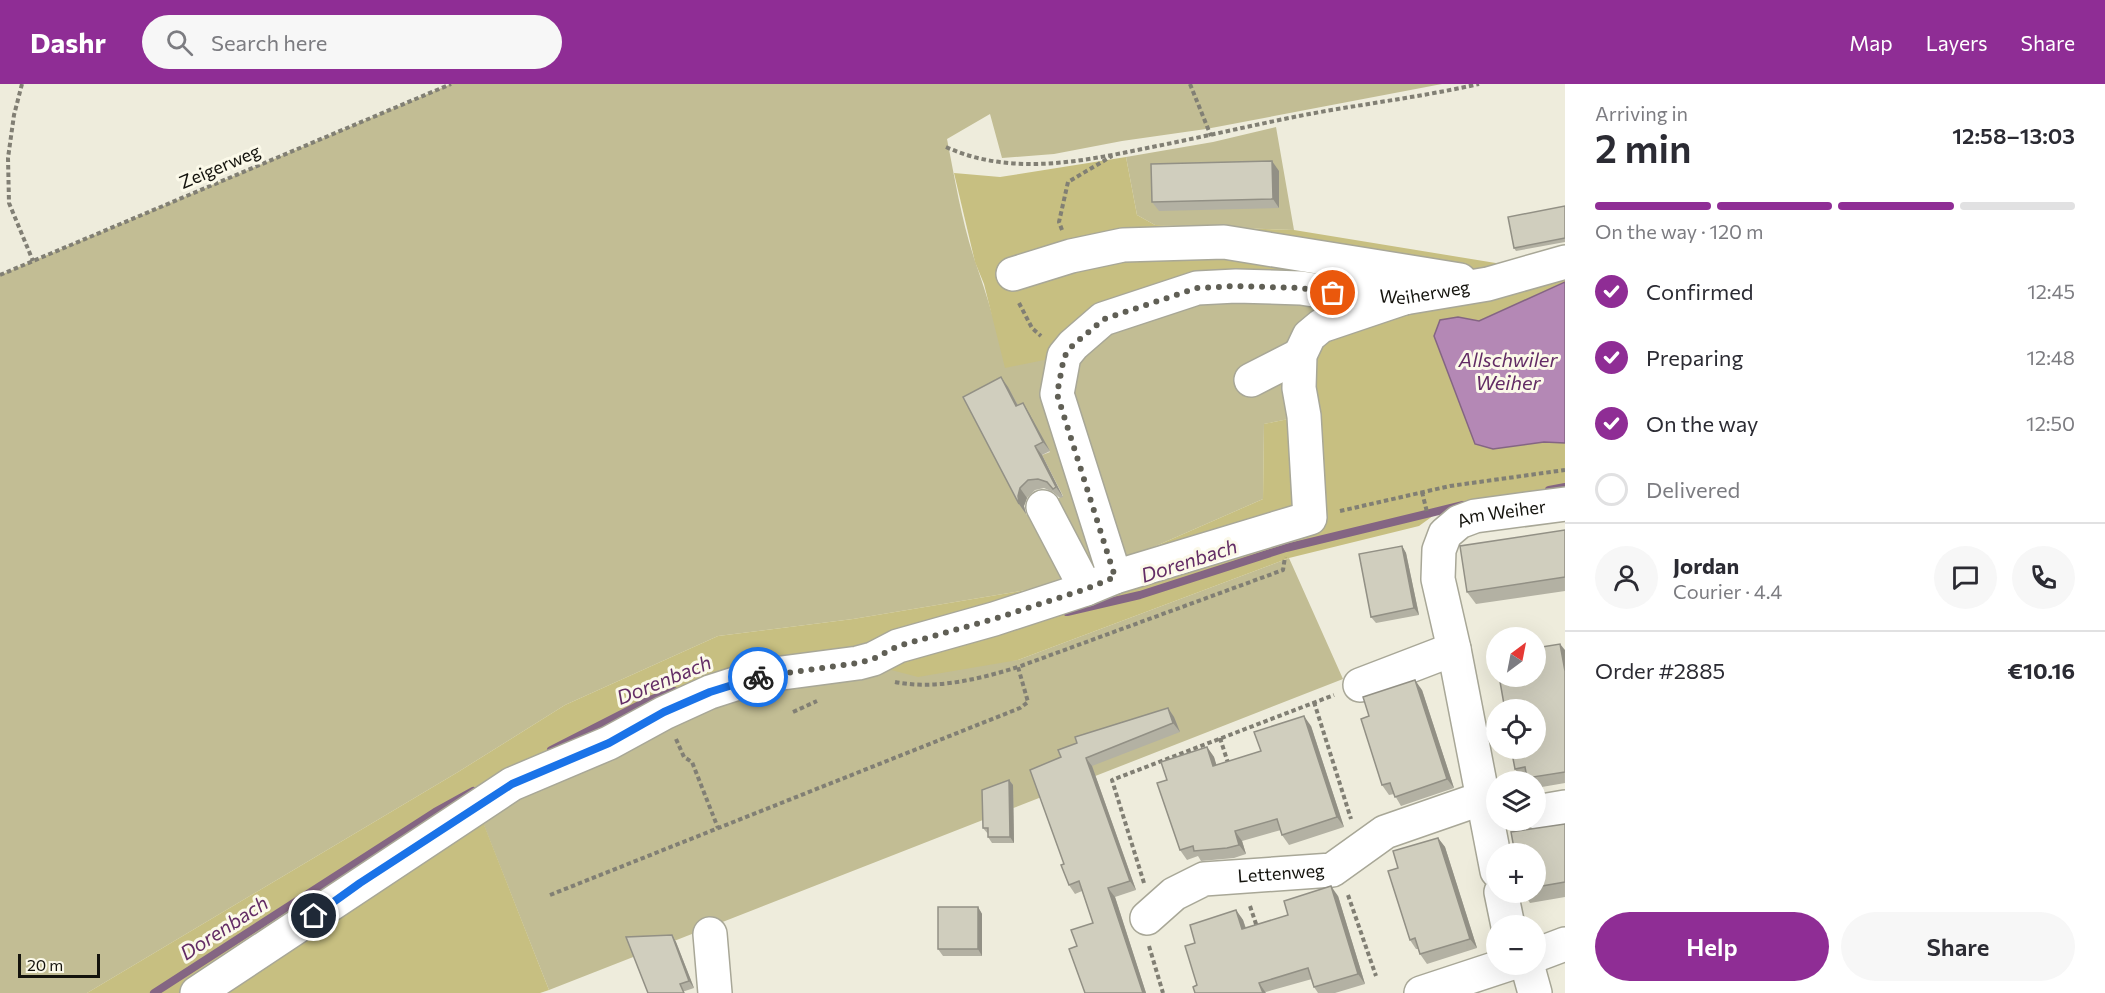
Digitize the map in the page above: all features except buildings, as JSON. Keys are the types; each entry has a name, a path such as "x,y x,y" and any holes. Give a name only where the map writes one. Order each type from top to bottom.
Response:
{"street":[{"path":"1013,274 1071,256 1123,244 1224,242 1488,284"},
{"name":"Weiherweg","path":"1064,357 1073,345 1104,319 1197,288 1236,286 1301,288 1333,293 1404,298 1488,284 1565,262"},
{"path":"197,993 512,784 609,743 664,712 710,692 760,676 877,656 1310,518 1304,416 1299,388 1300,355 1309,336 1321,326 1404,298"},
{"path":"1251,380 1300,355"},
{"path":"1064,357 1057,394 1101,583"},
{"name":"Am Weiher","path":"1437,528 1475,516 1565,504"},
{"path":"1043,507 1101,583"},
{"path":"1437,528 1438,579 1486,798"},
{"path":"1360,685 1454,650"},
{"path":"1546,810 1565,807"},
{"name":"Lettenweg","path":"1147,918 1174,894 1204,879 1332,870 1385,832 1486,813"},
{"path":"710,934 715,993"},
{"path":"1546,951 1565,944"},
{"path":"1421,993 1486,972"},
{"path":"1530,975 1535,993"}],"path":[{"path":"22,84 14,115 8,158 9,203 33,261"},
{"name":"Zeigerweg","path":"0,275 451,84"},
{"path":"1190,84 1211,136"},
{"path":"946,147 965,156 1014,165 1054,164 1114,155 1308,114 1479,84"},
{"path":"1071,256 1059,222 1068,182 1114,155"},
{"path":"1013,274 1019,305 1032,328 1064,357"},
{"path":"1310,518 1450,486 1565,470"},
{"path":"1422,492 1437,528"},
{"path":"877,656 866,676 916,686 989,676 1283,570 1286,560 1284,555"},
{"path":"550,896 1020,708 1028,702 1018,667"},
{"path":"1163,993 1148,942 1149,897 1112,780 1360,685"},
{"path":"1314,702 1376,976"},
{"path":"664,712 684,757 693,762 718,828"},
{"path":"1220,738 1231,772"},
{"path":"1240,876 1258,929"}],"shaded area":[{"path":"451,84 1442,84 1206,129 1054,154 1002,158 990,114 947,139 966,231 992,314 1173,296 1441,293 1304,416 1264,424 1263,499 1124,560 1057,585 853,619 718,636 565,705 458,772 87,993 0,993 0,275","holes":["970,407 1023,416 1050,452 1042,455 1063,496 1027,515"]},
{"path":"1276,127 1294,230 1155,225 1137,215 1126,157 1213,142"},
{"path":"1126,157 1137,215 1155,225 1294,230 1514,266 1565,256 1565,282 1479,321 1458,317 1493,449 1544,442 1565,443 1565,494 1437,513 1419,526 1289,558 1018,660 918,677 876,666 683,711 481,817 549,990 540,993 87,993 458,772 565,705 718,636 853,619 1057,585 1124,560 1263,499 1264,424 1303,416 1309,336 1439,293 1197,288 1064,356 1005,368 984,284 975,262 954,173 1000,177"},
{"path":"1289,558 1343,679 549,990 481,818 683,711 876,666 1018,660"}],"water":[{"name":"Allschwiler Weiher","path":"1565,282 1565,443 1544,442 1493,449 1475,444 1434,336 1440,320 1458,317 1479,321"}],"waterway":[{"name":"Dorenbach","path":"1549,490 1565,487"},
{"name":"Dorenbach","path":"1067,612 1140,595 1286,548 1463,505"},
{"name":"Dorenbach","path":"551,750 647,701 674,691"},
{"name":"Dorenbach","path":"154,993 435,812 473,791"}],"way so far":[{"path":"758,677 873,659 898,646 994,619 1086,589 1115,577 1057,394 1064,357 1073,345 1104,319 1197,288 1236,286 1301,288 1333,293"}],"route":[{"path":"314,916 360,883 512,784 609,743 664,712 710,692 758,677"}]}
